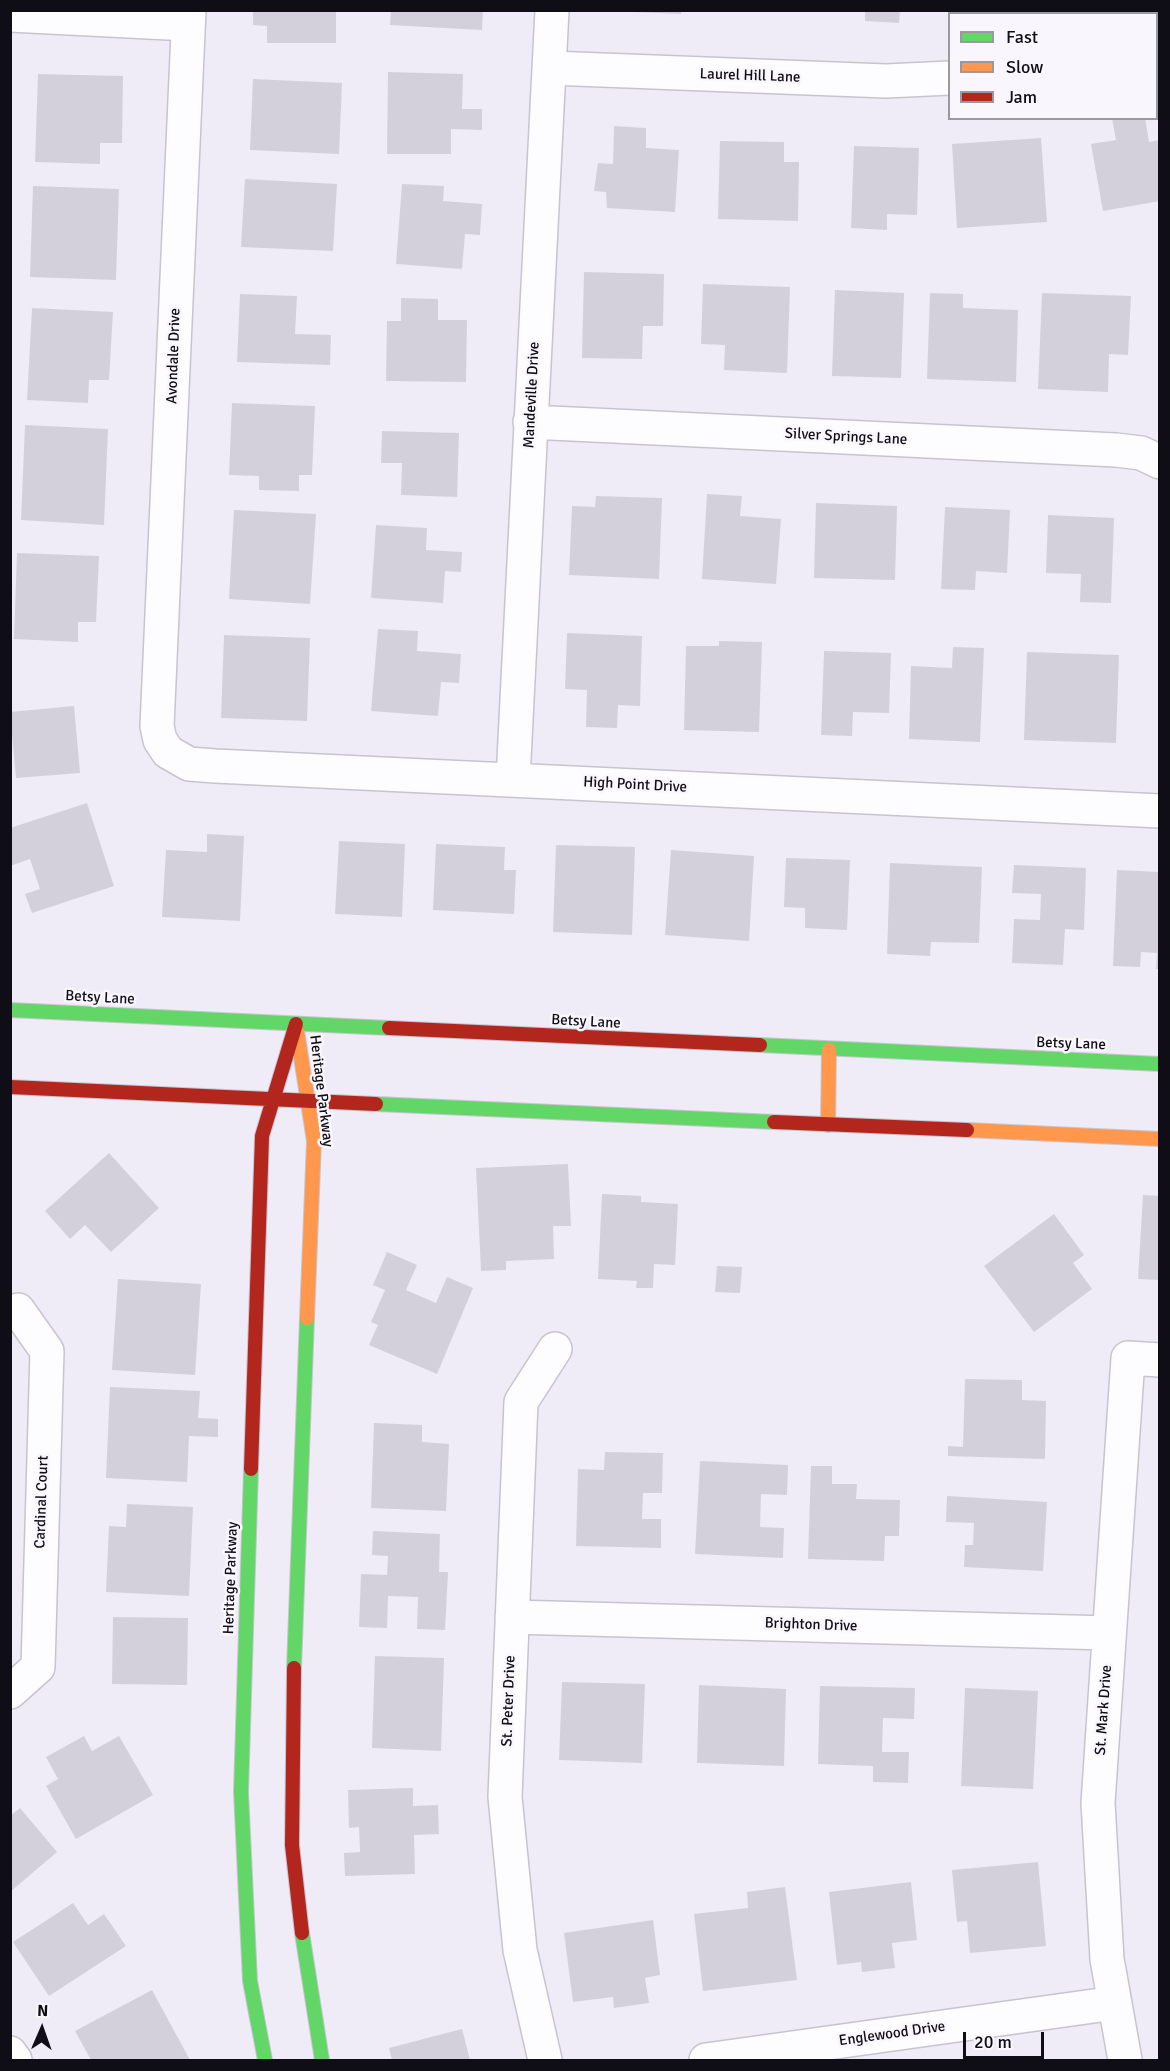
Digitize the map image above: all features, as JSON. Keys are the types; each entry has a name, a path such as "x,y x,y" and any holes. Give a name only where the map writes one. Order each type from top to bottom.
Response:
{"main road":[{"name":"Betsy Lane","path":"10,1011 1160,1064"},
{"name":"Heritage Parkway","path":"265,2061 250,1981 244,1918 241,1792 262,1136 296,1024"},
{"name":"Heritage Parkway","path":"296,1024 314,1141 293,1695 292,1845 305,1957 322,2061"},
{"path":"828,1125 829,1050"},
{"path":"10,1087 1160,1139"}],"street":[{"name":"Mandeville Drive","path":"513,779 552,10"},
{"path":"10,15 188,17"},
{"name":"Avondale Drive","path":"159,701 188,17"},
{"name":"Laurel Hill Lane","path":"550,68 886,81 948,78"},
{"name":"Silver Springs Lane","path":"530,422 1116,450 1140,453 1160,462"},
{"name":"High Point Drive","path":"159,701 157,726 160,740 168,752 189,764 1160,811"},
{"name":"Cardinal Court","path":"10,1692 38,1667 47,1351 18,1310"},
{"name":"St. Peter Drive","path":"545,2061 520,1950 505,1797 521,1402 555,1349"},
{"name":"St. Mark Drive","path":"1125,2061 1107,1959 1098,1803 1110,1634 1144,1360"},
{"name":"Brighton Drive","path":"512,1617 1110,1634"},
{"name":"Englewood Drive","path":"706,2061 1115,2003"},
{"path":"10,2053 15,2061"}],"building":[{"path":"253,10 336,10 336,43 267,43 267,26 253,25"},
{"path":"391,10 483,10 482,30 390,25"},
{"path":"633,10 681,10 681,14 633,12"},
{"path":"865,10 900,10 899,23 865,21"},
{"path":"975,10 1005,10 1005,12 975,12"},
{"path":"388,72 463,74 462,109 482,109 482,130 451,129 451,154 387,154"},
{"path":"38,74 123,76 122,143 100,143 100,164 35,162"},
{"path":"253,79 342,83 339,154 250,150"},
{"path":"1112,120 1145,120 1149,142 1160,140 1160,201 1103,211 1091,144 1116,140"},
{"path":"614,126 646,128 646,148 679,150 675,212 607,208 606,192 594,191 598,163 613,164"},
{"path":"1041,138 1047,222 957,228 952,144"},
{"path":"720,141 784,142 784,162 799,162 798,221 718,219"},
{"path":"854,146 919,148 917,215 887,214 887,230 851,228"},
{"path":"245,179 337,184 333,251 241,247"},
{"path":"402,184 444,186 443,201 482,204 480,235 465,234 462,269 396,264"},
{"path":"33,186 119,189 116,280 30,277"},
{"path":"584,272 664,274 663,326 643,326 642,359 582,358"},
{"path":"703,284 790,287 787,373 724,370 725,345 701,344"},
{"path":"835,290 904,293 901,378 832,376"},
{"path":"930,293 963,294 963,308 1018,310 1016,382 927,379"},
{"path":"1042,293 1131,296 1128,355 1109,354 1108,392 1038,389"},
{"path":"240,294 297,296 295,334 331,335 330,365 237,362"},
{"path":"401,298 438,299 438,320 467,320 466,382 386,381 387,321 401,321"},
{"path":"32,308 113,312 109,380 89,380 88,403 27,400"},
{"path":"232,403 315,406 312,475 299,475 299,491 259,490 259,476 229,475"},
{"path":"25,425 108,429 104,525 21,520"},
{"path":"382,431 459,433 457,497 401,495 402,463 381,463"},
{"path":"707,494 742,496 740,516 781,519 776,584 702,579"},
{"path":"596,496 662,498 659,579 569,575 572,506 595,507"},
{"path":"816,503 897,506 895,580 814,578"},
{"path":"945,507 1010,510 1007,573 976,571 975,590 941,589"},
{"path":"234,510 316,514 310,604 229,599"},
{"path":"1048,515 1114,518 1111,603 1080,602 1081,574 1046,573"},
{"path":"376,525 427,528 426,550 462,552 461,572 445,571 443,603 371,598"},
{"path":"17,553 99,556 96,622 78,622 78,642 14,639"},
{"path":"378,629 418,631 417,651 461,654 459,683 441,682 438,716 371,711"},
{"path":"567,633 642,636 640,706 618,705 617,728 586,727 587,690 565,689"},
{"path":"224,635 310,638 307,721 221,718"},
{"path":"719,641 762,642 759,732 684,730 686,646 719,646"},
{"path":"953,647 984,648 980,742 909,739 911,666 952,668"},
{"path":"824,651 891,653 889,713 853,712 852,736 821,735"},
{"path":"1027,652 1119,655 1116,743 1024,740"},
{"path":"74,706 80,773 16,778 10,712"},
{"path":"87,803 114,886 32,913 25,894 40,889 30,859 10,866 10,828"},
{"path":"207,834 244,836 240,921 162,917 166,850 207,852"},
{"path":"339,841 405,844 402,917 335,914"},
{"path":"436,844 505,847 504,870 516,870 514,914 433,910"},
{"path":"556,845 635,847 632,935 553,932"},
{"path":"671,850 754,856 749,941 665,935"},
{"path":"786,858 850,860 847,930 805,928 805,908 784,907"},
{"path":"890,863 982,867 979,943 931,942 930,956 887,954"},
{"path":"1014,865 1086,868 1084,930 1065,929 1063,965 1012,963 1014,919 1040,920 1041,894 1012,893"},
{"path":"1117,870 1160,872 1160,969 1156,969 1157,953 1141,952 1140,967 1113,966"},
{"path":"109,1153 159,1208 111,1252 85,1225 70,1239 45,1211"},
{"path":"568,1164 571,1226 553,1226 554,1259 506,1261 506,1270 481,1271 476,1168"},
{"path":"602,1194 641,1196 641,1202 678,1204 675,1265 654,1264 653,1288 636,1288 637,1281 598,1279"},
{"path":"1143,1195 1160,1196 1160,1280 1138,1279"},
{"path":"1054,1214 1084,1255 1073,1263 1092,1289 1034,1332 984,1266"},
{"path":"387,1252 417,1265 406,1290 436,1303 447,1277 473,1288 437,1374 369,1345 378,1325 371,1322 385,1290 373,1285"},
{"path":"717,1266 742,1267 740,1293 715,1292"},
{"path":"118,1279 201,1284 195,1375 112,1370"},
{"path":"965,1379 1022,1380 1022,1400 1046,1401 1045,1459 948,1456 948,1446 963,1447"},
{"path":"110,1387 200,1391 198,1418 218,1419 218,1437 189,1436 187,1482 106,1478"},
{"path":"374,1423 422,1425 422,1442 449,1444 446,1511 371,1508"},
{"path":"605,1452 663,1453 662,1493 643,1493 642,1519 661,1519 661,1548 576,1546 578,1469 604,1470"},
{"path":"700,1461 788,1465 787,1495 761,1494 760,1527 784,1528 783,1558 695,1554"},
{"path":"811,1466 832,1466 832,1484 857,1484 856,1499 900,1500 899,1536 885,1536 884,1561 808,1559"},
{"path":"947,1496 1047,1502 1043,1571 964,1567 965,1545 973,1545 974,1523 946,1522"},
{"path":"127,1504 193,1507 189,1596 106,1592 109,1526 126,1527"},
{"path":"373,1531 440,1534 439,1572 448,1572 445,1630 417,1629 418,1597 388,1596 387,1628 359,1627 361,1574 387,1575 388,1556 372,1555"},
{"path":"113,1617 188,1618 187,1685 112,1684"},
{"path":"375,1656 444,1658 441,1751 372,1748"},
{"path":"562,1682 645,1684 642,1763 559,1760"},
{"path":"699,1685 786,1689 784,1766 697,1763"},
{"path":"820,1686 915,1688 914,1719 883,1718 882,1752 909,1752 908,1783 873,1782 873,1766 818,1764"},
{"path":"965,1688 1038,1691 1033,1789 961,1786"},
{"path":"84,1736 92,1751 119,1736 153,1795 76,1839 46,1786 58,1779 46,1757"},
{"path":"413,1788 413,1806 438,1805 439,1834 414,1835 415,1874 345,1876 344,1853 360,1852 359,1827 349,1828 348,1790"},
{"path":"20,1808 57,1852 10,1892 10,1816"},
{"path":"1038,1862 1046,1946 970,1953 967,1921 957,1922 952,1870"},
{"path":"911,1882 917,1940 892,1943 895,1968 862,1972 861,1962 837,1965 829,1892"},
{"path":"785,1887 797,1980 703,1991 694,1914 748,1908 747,1892"},
{"path":"73,1903 88,1925 104,1914 126,1946 49,1996 13,1942"},
{"path":"653,1920 660,1975 645,1978 649,2003 614,2008 613,1997 573,2002 564,1933"},
{"path":"152,1990 190,2060 91,2060 75,2031"},
{"path":"462,2029 470,2060 392,2060 389,2048"}],"traffic: fast":[{"path":"10,1010 389,1028"},
{"path":"760,1045 1160,1064"},
{"path":"376,1104 774,1122"},
{"path":"294,1668 307,1318"},
{"path":"251,1469 241,1792 250,1981 265,2060"},
{"path":"302,1933 322,2060"}],"traffic: slow":[{"path":"297,1031 314,1141 307,1318"},
{"path":"828,1125 829,1050"},
{"path":"967,1130 1160,1139"}],"traffic: jam":[{"path":"251,1469 262,1136 296,1024"},
{"path":"389,1028 760,1045"},
{"path":"10,1087 376,1104"},
{"path":"774,1122 967,1130"},
{"path":"294,1668 292,1845 302,1933"}]}
